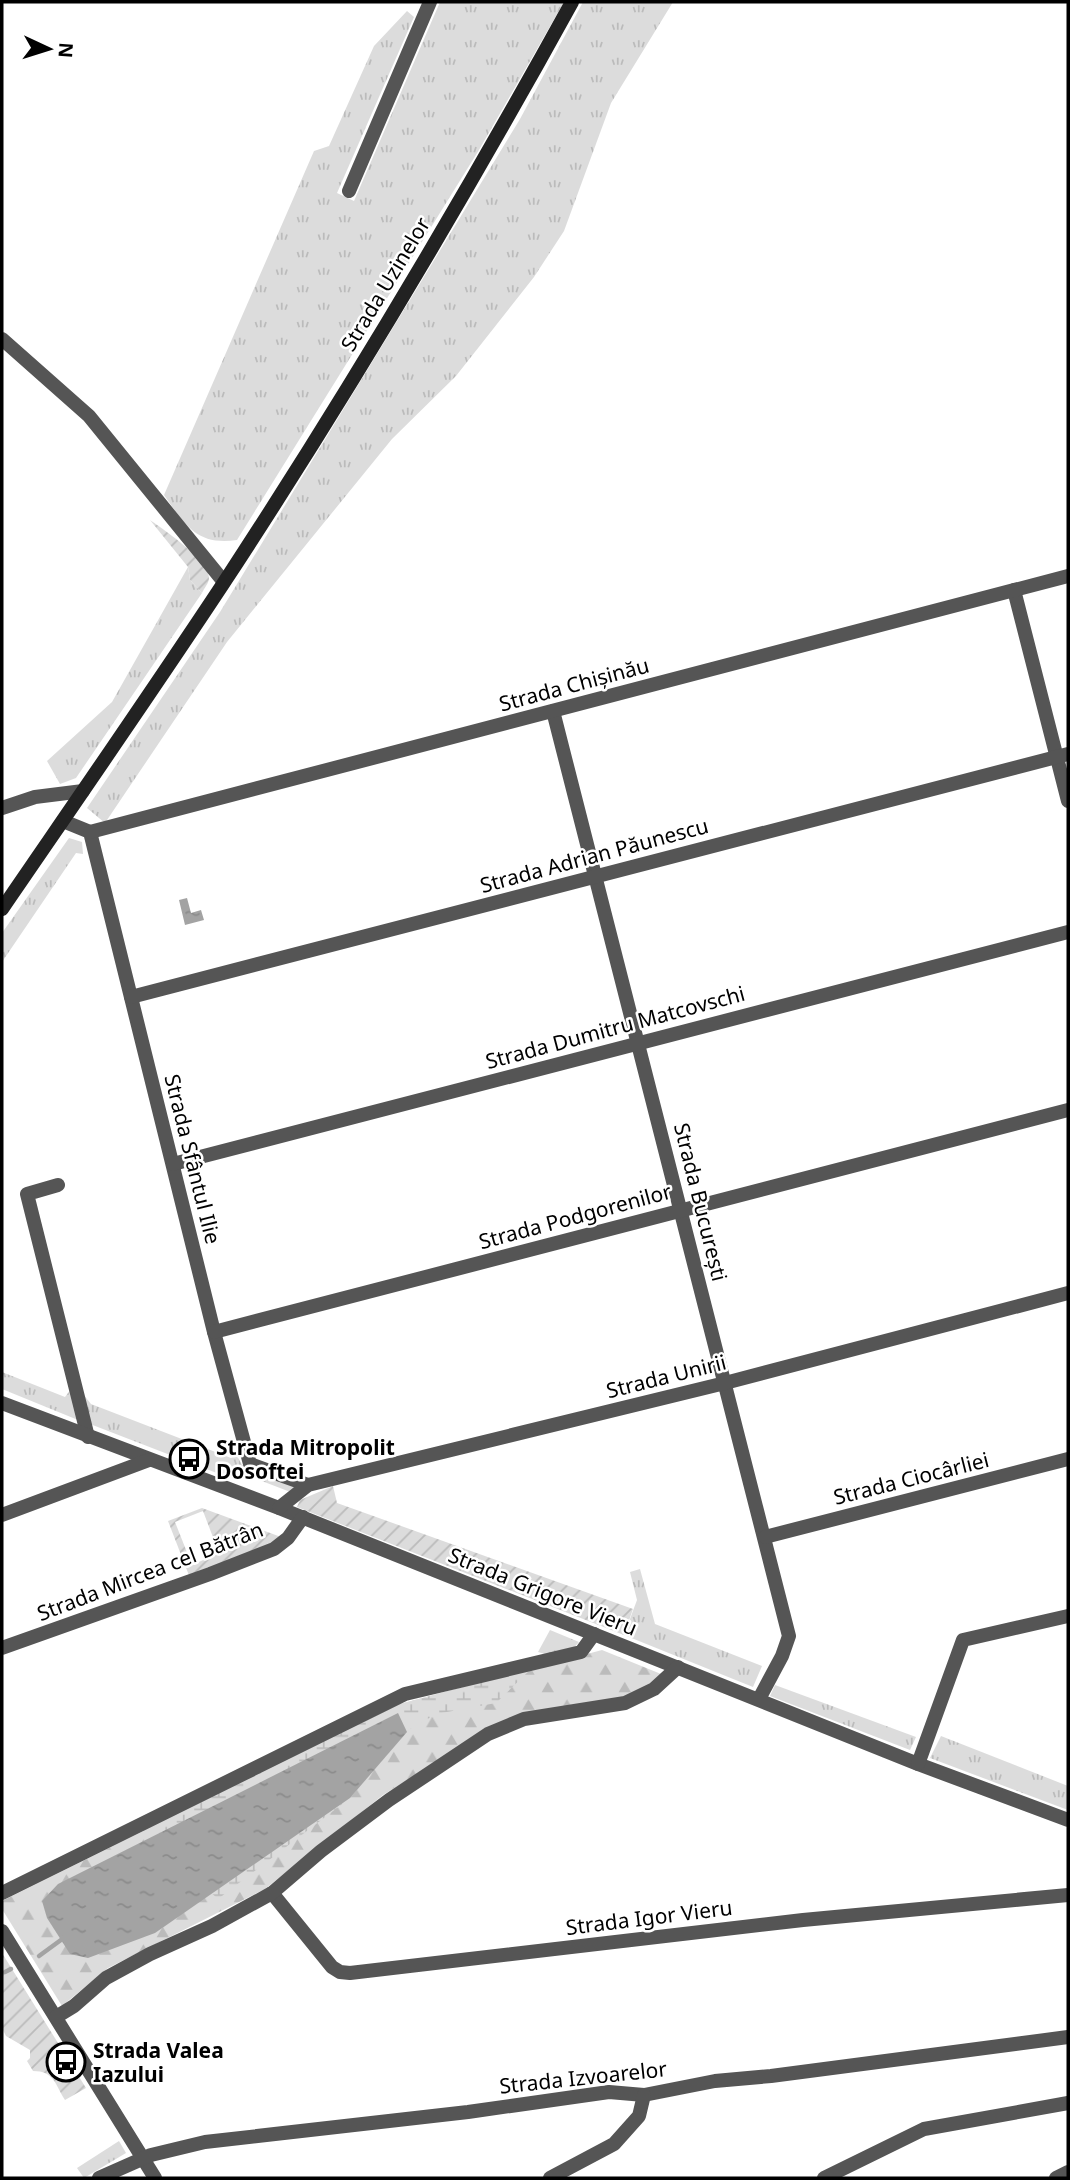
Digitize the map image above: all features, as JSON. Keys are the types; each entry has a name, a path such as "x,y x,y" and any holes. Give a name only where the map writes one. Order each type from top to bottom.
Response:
{"street":[{"path":"349,191 430,2"},
{"name":"Strada Uzinelor","path":"2,909 224,582 354,377 454,210 572,2"},
{"path":"2,339 89,416 224,582"},
{"name":"Strada Chișinău","path":"90,832 1068,576"},
{"path":"1014,590 1063,756 1068,801"},
{"name":"Strada București","path":"554,711 789,1636 782,1656 759,1699"},
{"name":"Strada Adrian Păunescu","path":"131,997 1063,756"},
{"path":"2,807 35,797 83,791"},
{"path":"63,821 90,832"},
{"name":"Strada Sfântul Ilie","path":"90,832 214,1332 250,1464 308,1485"},
{"name":"Strada Dumitru Matcovschi","path":"173,1164 1068,932"},
{"name":"Strada Podgorenilor","path":"214,1332 1068,1110"},
{"path":"58,1185 27,1194 88,1437"},
{"name":"Strada Unirii","path":"279,1508 308,1485 726,1383 1068,1293"},
{"name":"Strada Grigore Vieru","path":"2,1403 303,1517 918,1764 1068,1820"},
{"name":"Strada Ciocârliei","path":"765,1537 1068,1459"},
{"path":"2,1515 149,1460"},
{"name":"Strada Mircea cel Bătrân","path":"2,1648 274,1549 288,1538 303,1517"},
{"path":"918,1764 963,1640 1068,1616"},
{"path":"2,1893 405,1693 581,1652 594,1634"},
{"path":"56,2017 74,2006 106,1978 272,1893 321,1851 389,1800 488,1734 524,1719 625,1703 654,1689 678,1667"},
{"name":"Strada Igor Vieru","path":"272,1893 332,1967 340,1972 350,1973 803,1920 1068,1895"},
{"path":"2,1931 155,2178"},
{"name":"Strada Izvoarelor","path":"99,2178 144,2158 205,2142 468,2112 567,2096 608,2092 644,2095 715,2081 1068,2037"},
{"path":"550,2178 614,2144 639,2116 644,2095"},
{"path":"824,2178 924,2129 1068,2103"},
{"path":"1056,2178 1068,2172"}],"green space":[{"path":"440,2 564,2 479,150 237,540 212,540 202,536 186,524 164,495 314,151 329,146 374,46 407,11 414,17 337,193 354,201"},
{"path":"583,2 673,2 611,103 564,231 534,277 456,376 392,439 227,642 105,823 87,808 220,612 520,119"},
{"path":"150,520 185,546 202,563 209,578 202,593 190,580 188,567"},
{"path":"188,567 190,580 202,593 76,778 60,784 47,761 112,702"},
{"path":"69,838 82,842 83,854 76,853 2,962 2,933"},
{"path":"2,1372 65,1397 71,1389 78,1420 2,1389"},
{"path":"83,1394 91,1404 231,1458 236,1454 242,1465 299,1487 293,1493 231,1469 227,1477 90,1424"},
{"path":"333,1486 337,1503 633,1609 624,1635 297,1507 300,1500"},
{"path":"202,1508 281,1537 271,1545 190,1578 168,1521","holes":["203,1511 219,1553 192,1565 175,1522"]},
{"path":"640,1569 655,1624 762,1666 753,1687 624,1635 637,1600 630,1572"},
{"path":"550,1630 579,1642 571,1651 545,1654 538,1652"},
{"path":"602,1650 661,1674 658,1680 628,1696 489,1729 383,1795 265,1889 108,1968 62,2006 2,1909 2,1901 400,1704"},
{"path":"531,1669 496,1703 436,1714 407,1731 350,1798 218,1899 142,1830 400,1704"},
{"path":"775,1685 916,1737 910,1750 770,1696"},
{"path":"941,1736 1068,1786 1068,1810 930,1758"},
{"path":"2,1953 86,2088 65,2100 50,2076 33,2071 27,2061 30,2058 30,2050 6,2036 2,2028"},
{"path":"119,2141 126,2153 84,2178 77,2168"}],"water":[{"path":"187,898 191,913 201,910 204,920 185,925 179,900"},
{"path":"398,1713 407,1732 350,1798 155,1933 88,1958 70,1954 47,1918 42,1901 58,1884"}],"waterway":[{"path":"39,1956 65,1937"},
{"path":"5,1972 11,1969"}],"place":[{"name":"Strada Mitropolit Dosoftei","path":"189,1459"},
{"name":"Strada Valea Iazului","path":"66,2062"}]}
